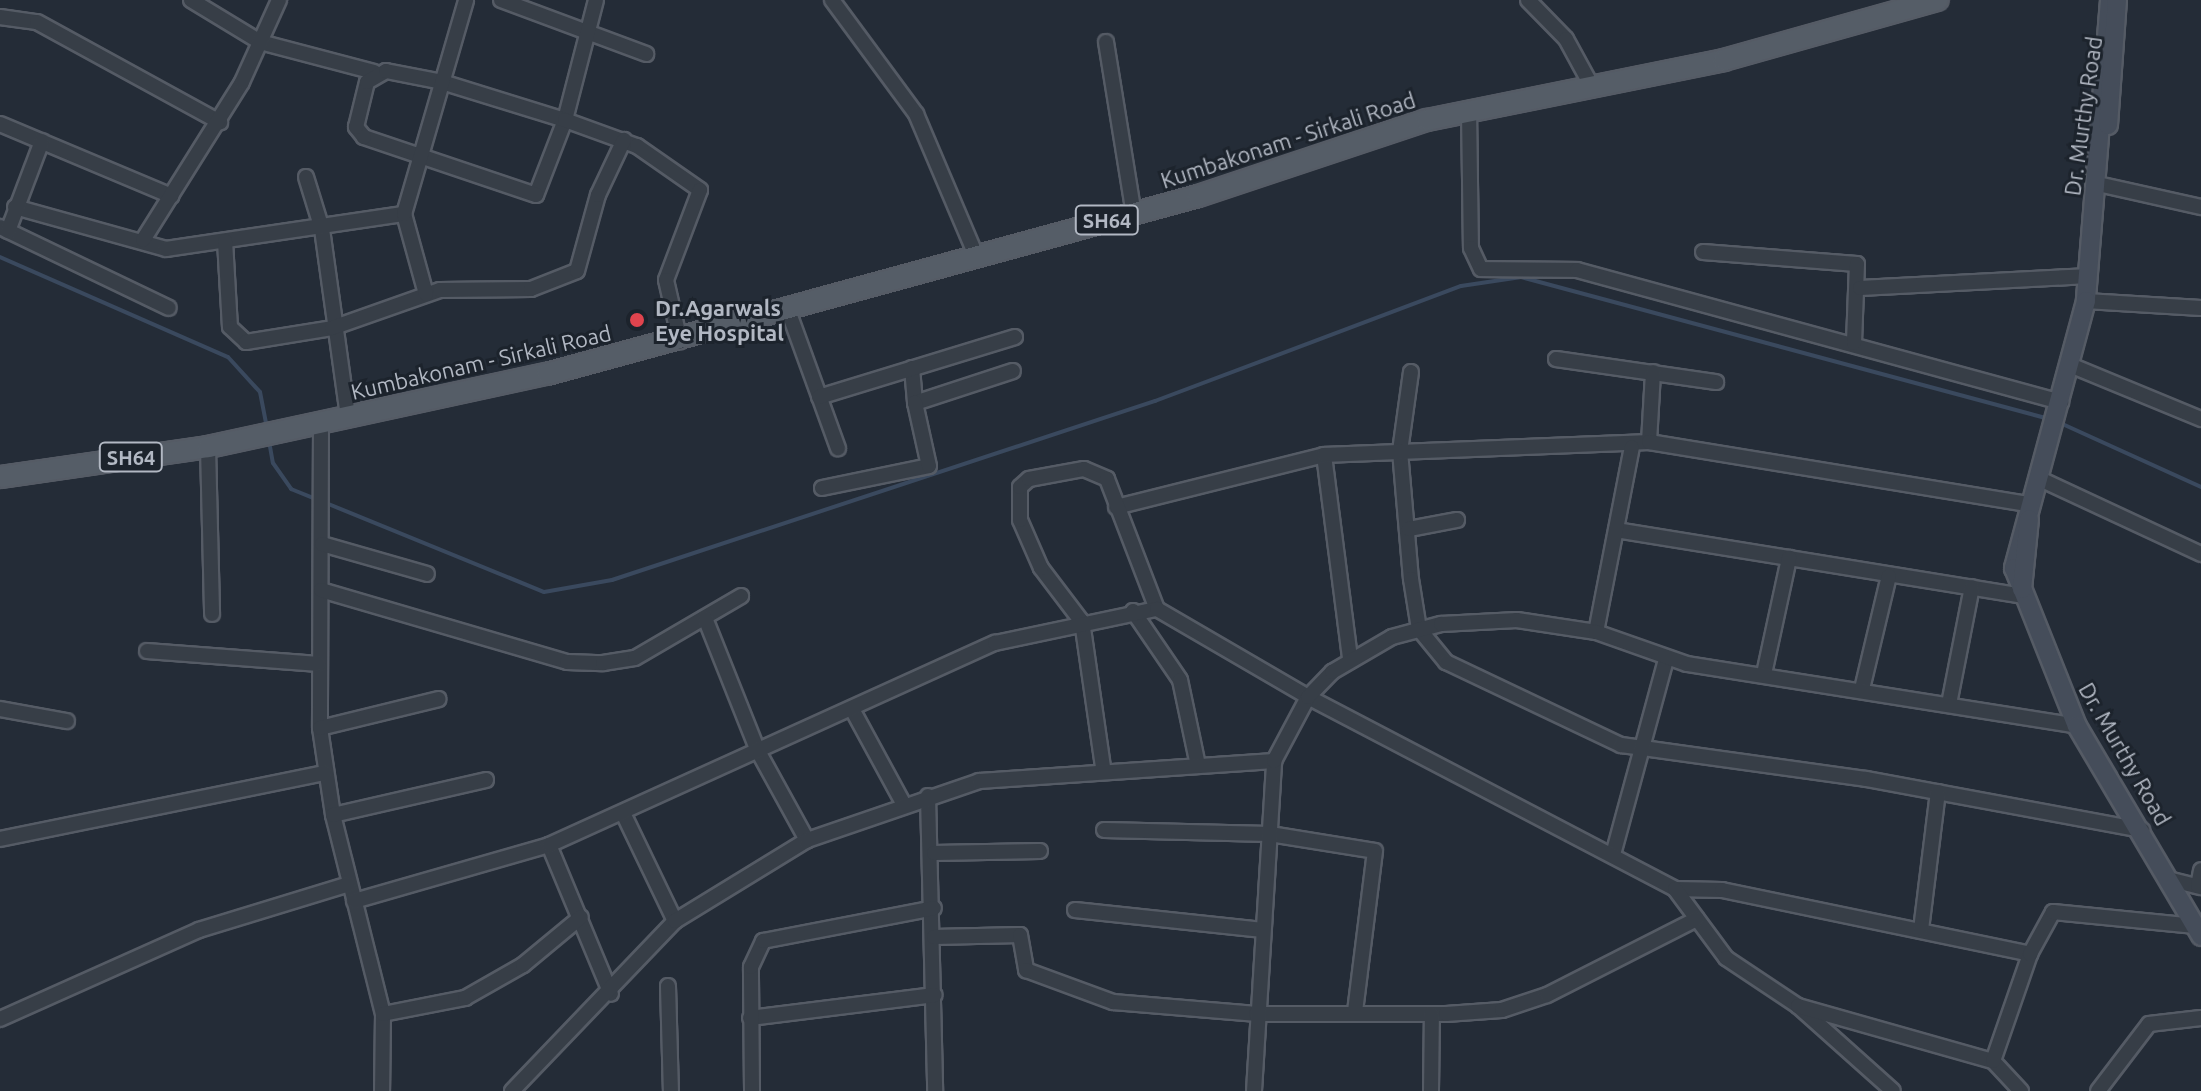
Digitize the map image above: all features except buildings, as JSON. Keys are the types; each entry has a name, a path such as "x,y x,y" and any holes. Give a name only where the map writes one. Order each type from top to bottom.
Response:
{"main road":[{"name":"Kumbakonam - Sirkali Road","path":"0,477 208,447 680,341 789,313 975,253 1134,214 1469,109 1590,83 1724,60 1938,0"},
{"name":"Dr. Murthy Road","path":"2110,0 2088,238 2086,301 2060,407 2028,506 2022,592 2077,726 2142,830 2198,931"},
{"name":"Dr. Murthy Road","path":"2088,238 2098,184 2117,0"}],"street":[{"path":"191,0 260,42 374,72 442,82 624,140 700,190 666,280 680,341"},
{"path":"143,240 220,122 279,0"},
{"path":"426,294 404,214 417,157 466,0"},
{"path":"501,0 646,54"},
{"path":"374,72 356,127 364,137 536,195 565,120 596,0"},
{"path":"832,0 916,114 975,253"},
{"path":"1528,0 1566,39 1590,83"},
{"path":"0,17 37,22 220,122"},
{"path":"1106,42 1134,214"},
{"path":"1469,109 1471,248 1481,269 1577,270 1854,343 2060,407"},
{"path":"0,124 171,196"},
{"path":"225,241 236,337 332,328 426,294 531,289 577,271 598,195 624,140"},
{"path":"42,141 4,229 169,308"},
{"path":"306,177 322,229 332,328 348,416"},
{"path":"2098,184 2201,207"},
{"path":"15,207 143,240 166,249 322,229 404,214"},
{"path":"1703,252 1849,260 1862,272 1854,343"},
{"path":"1860,288 2087,276"},
{"path":"2086,301 2201,308"},
{"path":"789,313 838,448"},
{"path":"819,397 1015,337"},
{"path":"1556,359 1716,382"},
{"path":"2070,365 2201,419"},
{"path":"822,488 929,466 915,403 912,368"},
{"path":"915,403 1013,371"},
{"path":"1411,372 1400,451 1419,629 1466,674 1561,723 1645,749 1938,792 2142,830"},
{"path":"1649,442 1653,372"},
{"path":"321,422 319,664 320,728 325,773 349,884 383,1014 382,1089 399,1091"},
{"path":"1116,507 1324,455 1632,447 1649,442 2028,506"},
{"path":"208,447 212,614"},
{"path":"1596,632 1632,447"},
{"path":"1324,455 1350,659"},
{"path":"1103,767 1082,622 1041,568 1020,520 1020,487 1029,479 1097,471 1116,507 1157,609"},
{"path":"2038,478 2201,554"},
{"path":"1409,529 1457,520"},
{"path":"1616,530 1889,576 2022,592"},
{"path":"322,544 427,574"},
{"path":"1764,674 1789,558"},
{"path":"1862,689 1889,576"},
{"path":"1949,704 1972,587"},
{"path":"321,590 567,662 635,658 741,596"},
{"path":"354,901 549,845 995,643 1133,611 1157,609 1308,697 1614,851 1675,889 1726,958 1798,1006 1893,1091"},
{"path":"1133,611 1180,680 1197,761"},
{"path":"705,618 758,751 807,840"},
{"path":"1254,1091 1256,1014 1274,761 1308,697 1350,659 1419,629 1517,620 1596,632 1666,659 2077,726"},
{"path":"147,651 319,664"},
{"path":"1614,851 1645,749 1666,659"},
{"path":"320,728 439,699"},
{"path":"0,709 67,721"},
{"path":"852,709 903,803"},
{"path":"512,1091 611,994 675,921 807,840 903,803 979,781 1103,767 1197,761 1274,761"},
{"path":"0,839 325,773"},
{"path":"333,815 486,780"},
{"path":"1921,930 1938,792"},
{"path":"928,796 934,853 934,1091"},
{"path":"623,813 675,921"},
{"path":"1104,830 1270,834 1366,845 1378,856 1355,1011"},
{"path":"549,845 611,994"},
{"path":"934,853 1040,851"},
{"path":"2168,879 2199,887 2201,870"},
{"path":"0,1019 199,930 349,884"},
{"path":"1675,889 1722,890 2030,954"},
{"path":"752,1091 751,967 763,941 934,908"},
{"path":"1075,910 1263,930"},
{"path":"1993,1061 2030,954 2053,912 2198,931"},
{"path":"383,1014 465,998 523,965 581,917"},
{"path":"934,937 1020,935 1026,970 1113,1002 1256,1014 1355,1011 1432,1014 1502,1010 1547,995 1697,919"},
{"path":"668,986 671,1091"},
{"path":"750,1018 935,995"},
{"path":"1798,1006 1993,1061 2021,1091"},
{"path":"1431,1091 1432,1014"},
{"path":"2098,1091 2149,1024 2201,1018"}],"waterway":[{"path":"0,257 228,357 260,392 267,428"},
{"path":"326,503 544,592 612,580 1155,401 1461,286 1521,277 2049,419"},
{"path":"2058,422 2201,487"},
{"path":"269,441 273,463 291,489 318,500"}],"place":[{"name":"Dr.Agarwals Eye Hospital","path":"637,320"}]}
